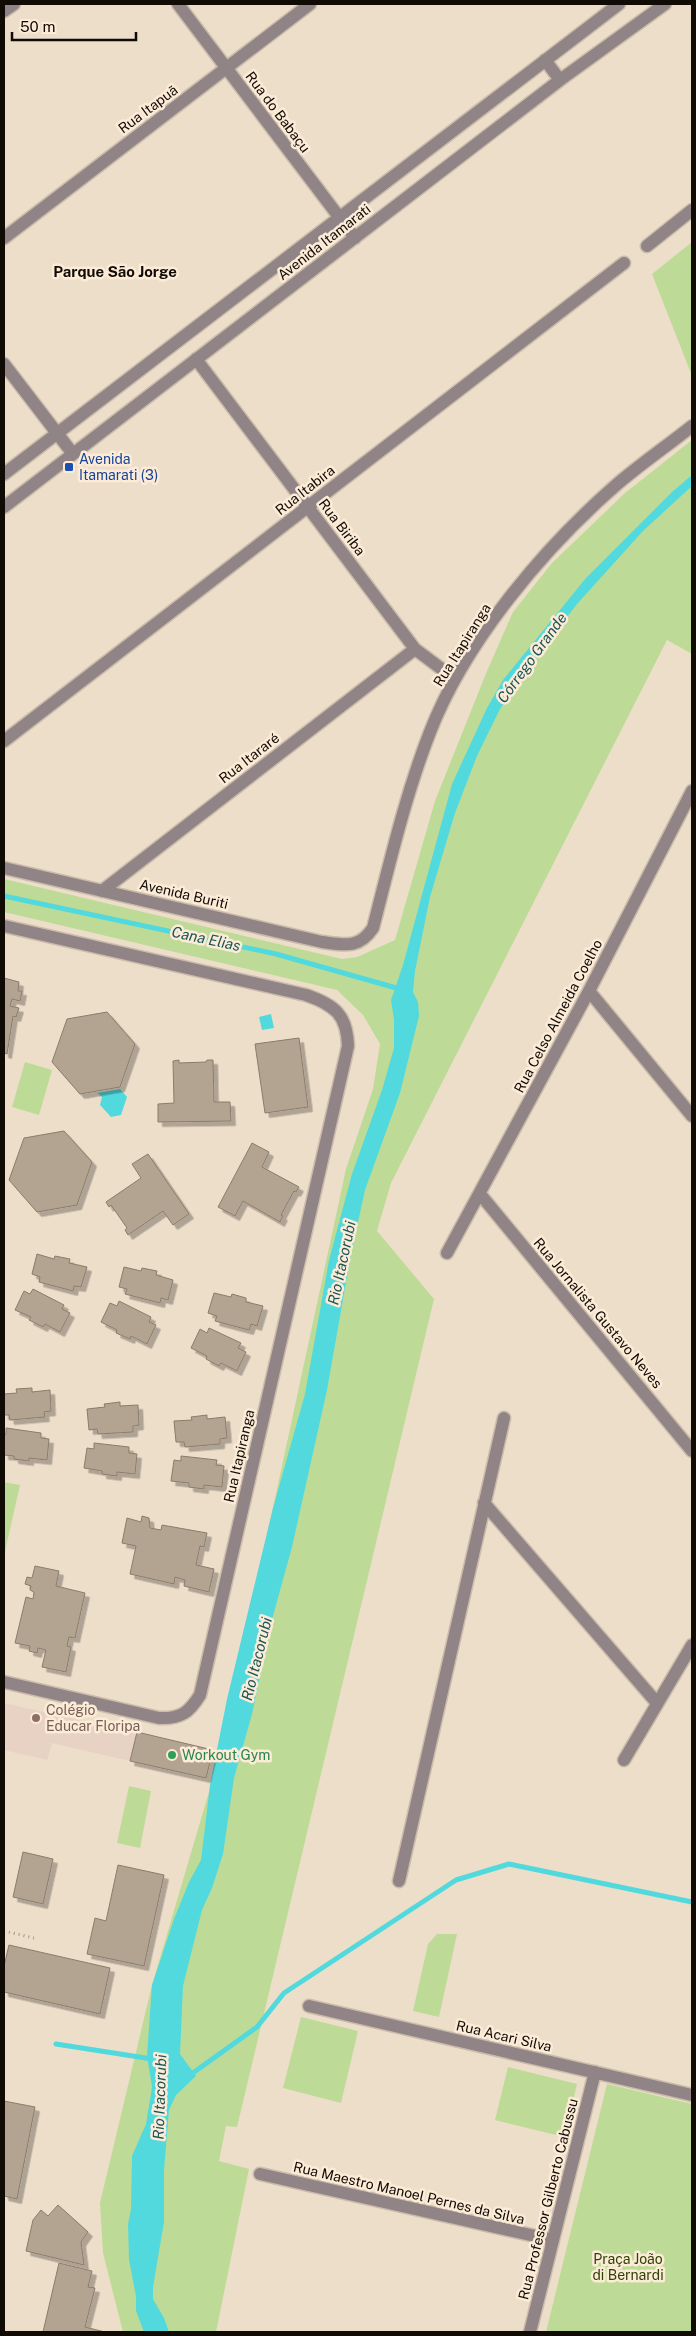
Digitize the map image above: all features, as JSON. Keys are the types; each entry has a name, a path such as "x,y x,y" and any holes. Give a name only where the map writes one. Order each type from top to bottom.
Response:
{"street":[{"path":"4,11 14,4"},
{"name":"Rua do Babaçu","path":"178,4 355,238"},
{"name":"Rua Itapuã","path":"4,238 310,4"},
{"name":"Avenida Itamarati","path":"4,474 619,4"},
{"name":"Avenida Itamarati","path":"4,507 560,80 665,4"},
{"path":"545,60 560,80"},
{"path":"647,246 692,210"},
{"name":"Rua Itabira","path":"4,741 624,263"},
{"name":"Rua Biriba","path":"196,359 415,649 455,679"},
{"path":"4,364 73,454"},
{"name":"Rua Itapiranga","path":"358,943 367,938 373,928 406,801 430,731 455,679 508,600 546,554 616,486 692,426"},
{"name":"Rua Itararé","path":"102,891 415,649"},
{"name":"Rua Celso Almeida Coelho","path":"448,1252 590,991 692,793"},
{"name":"Avenida Buriti","path":"4,868 322,942 343,945 358,943"},
{"name":"Rua Itapiranga","path":"4,926 321,1000 333,1008 342,1018 347,1030 348,1046 200,1695 193,1707 184,1715 173,1719 159,1718 4,1682"},
{"path":"590,991 692,1116"},
{"name":"Rua Jornalista Gustavo Neves","path":"480,1194 692,1451"},
{"path":"399,1881 504,1418"},
{"path":"484,1503 657,1703"},
{"path":"624,1760 692,1645"},
{"name":"Rua Acari Silva","path":"309,2006 692,2095"},
{"name":"Rua Professor Gilberto Cabussu","path":"530,2332 595,2072"},
{"name":"Rua Maestro Manoel Pernes da Silva","path":"260,2174 553,2240"}],"path":[{"path":"4,1931 34,1938"}],"shaded area":[{"name":"Colégio Educar Floripa","path":"4,1703 136,1733 130,1761 52,1743 47,1760 4,1750"}],"green space":[{"path":"692,242 692,376 652,274"},
{"path":"692,440 692,654 667,640 391,1183 377,1231 434,1299 237,2127 226,2126 219,2161 249,2169 216,2332 123,2332 103,2253 100,2203 152,1985 219,1758 346,1169 373,1089 380,1044 363,1015 337,990 4,912 4,879 342,959 357,957 395,940 435,801 487,671 513,612 552,563 625,493"},
{"path":"25,1062 52,1070 39,1115 12,1107"},
{"path":"4,1482 20,1485 4,1556"},
{"path":"129,1786 151,1791 140,1848 117,1843"},
{"path":"437,1934 457,1934 439,2017 413,2011 428,1944"},
{"path":"301,2017 358,2031 341,2103 283,2088"},
{"path":"508,2067 577,2084 564,2137 495,2120"},
{"name":"Praça João di Bernardi","path":"607,2084 692,2104 692,2332 546,2332"}],"water":[{"path":"692,475 692,486 643,531 577,604 500,709 477,756 455,813 430,897 415,971 413,992 418,1002 419,1016 400,1093 365,1190 351,1254 327,1390 292,1547 271,1623 252,1714 234,1778 223,1854 212,1888 202,1910 183,1986 180,2054 196,2076 176,2095 169,2110 164,2170 164,2222 153,2287 153,2299 164,2318 169,2332 144,2332 136,2311 136,2296 129,2260 128,2224 131,2209 132,2156 146,2124 152,2087 147,2056 152,1985 174,1919 189,1882 201,1860 210,1785 227,1699 273,1508 305,1394 329,1260 352,1174 382,1090 394,1048 394,1020 391,1000 403,965 452,784 487,708 503,680 586,578 672,492"},
{"path":"271,1014 274,1028 262,1030 259,1017"},
{"path":"120,1089 127,1097 121,1115 111,1117 100,1105 102,1097 97,1093"}],"building":[{"path":"4,978 19,982 18,991 22,991 20,1001 12,999 10,1006 19,1008 16,1017 13,1016 7,1054 4,1053"},
{"path":"107,1012 135,1044 120,1087 80,1094 52,1062 67,1019"},
{"path":"299,1038 308,1107 265,1113 255,1044"},
{"path":"179,1060 179,1063 213,1060 214,1102 230,1102 231,1121 158,1122 158,1104 174,1103 173,1061"},
{"path":"64,1131 92,1162 77,1205 37,1212 9,1180 24,1138"},
{"path":"252,1143 269,1152 262,1167 299,1187 296,1192 294,1191 281,1215 283,1216 280,1222 243,1201 235,1216 218,1207"},
{"path":"148,1154 189,1214 173,1225 163,1211 128,1235 125,1230 127,1228 111,1205 109,1207 106,1202 141,1178 132,1164"},
{"path":"37,1254 54,1259 55,1256 70,1259 69,1263 87,1267 81,1287 74,1286 73,1291 39,1282 40,1277 32,1274"},
{"path":"124,1267 141,1271 142,1268 157,1271 156,1275 173,1280 168,1300 161,1298 160,1303 125,1294 127,1289 119,1287"},
{"path":"33,1289 64,1305 62,1309 70,1313 60,1332 45,1324 43,1327 29,1320 31,1317 15,1310 24,1291 30,1294"},
{"path":"214,1293 231,1297 232,1294 246,1298 246,1302 263,1306 257,1326 251,1324 249,1330 215,1321 217,1316 208,1313"},
{"path":"119,1301 151,1317 149,1322 156,1325 147,1344 131,1336 130,1339 116,1333 117,1330 101,1322 110,1303 117,1306"},
{"path":"209,1328 241,1343 238,1348 246,1352 237,1371 221,1363 219,1366 206,1359 207,1356 191,1348 200,1329 207,1333"},
{"path":"32,1388 32,1392 50,1390 51,1411 44,1412 45,1417 10,1420 9,1415 4,1415 4,1394 17,1393 16,1389"},
{"path":"120,1402 120,1406 138,1405 139,1425 133,1426 133,1432 98,1434 97,1429 89,1430 87,1409 105,1407 104,1404"},
{"path":"207,1415 207,1419 225,1417 227,1438 220,1439 220,1444 185,1447 184,1442 176,1442 174,1421 192,1420 191,1417"},
{"path":"6,1428 41,1433 41,1438 49,1439 47,1460 29,1458 29,1461 14,1459 14,1456 4,1455 4,1434 6,1434"},
{"path":"94,1443 129,1447 129,1453 137,1454 135,1474 117,1472 117,1476 102,1474 102,1471 84,1468 87,1448 94,1449"},
{"path":"181,1456 217,1460 216,1465 224,1466 222,1487 204,1485 204,1489 189,1487 189,1483 171,1481 174,1460 181,1461"},
{"path":"142,1516 149,1518 150,1528 161,1530 162,1525 207,1533 204,1547 200,1546 196,1565 214,1569 209,1592 184,1586 185,1580 175,1577 174,1584 130,1574 136,1546 122,1543 127,1518 141,1522"},
{"path":"35,1566 59,1571 56,1586 85,1593 75,1638 69,1637 67,1646 71,1647 66,1672 42,1667 46,1650 38,1648 37,1653 29,1651 30,1646 15,1643 26,1597 33,1599 34,1592 30,1590 31,1586 25,1584 27,1577 32,1578"},
{"name":"Workout Gym","path":"137,1732 213,1750 206,1778 130,1761"},
{"path":"23,1852 53,1859 43,1904 13,1897"},
{"path":"118,1865 164,1875 144,1966 87,1954 95,1918 106,1921"},
{"path":"9,1945 110,1968 100,2014 4,1992 4,1966"},
{"path":"4,2101 35,2107 17,2199 4,2196"},
{"path":"58,2205 88,2232 81,2242 84,2265 26,2251 33,2220 41,2210 48,2216"},
{"path":"59,2263 92,2271 88,2287 95,2288 85,2327 105,2332 43,2332"}],"waterway":[{"name":"Cana Elias","path":"4,896 276,954 400,989"},
{"path":"190,2075 257,2027 284,1993 456,1880 509,1864 692,1902"},
{"name":"Rio Itacorubi","path":"56,2044 152,2059"}],"place":[{"name":"Avenida Itamarati (3)","path":"69,467"},
{"name":"Colégio Educar Floripa","path":"36,1718"},
{"name":"Workout Gym","path":"172,1755"}],"district":[{"name":"Parque São Jorge","path":"115,272"}],"water label":[{"name":"Córrego Grande","path":"532,658"}]}
